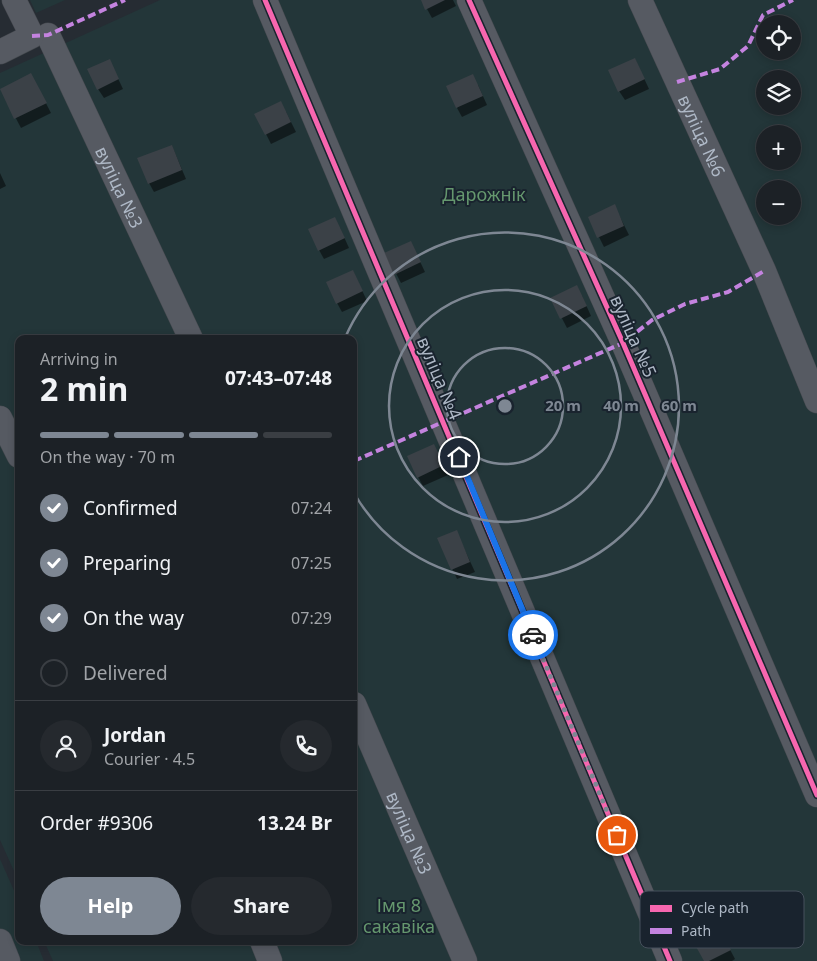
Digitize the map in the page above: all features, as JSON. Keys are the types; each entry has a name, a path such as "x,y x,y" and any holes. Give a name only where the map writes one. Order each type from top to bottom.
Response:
{"street":[{"name":"вуліца №3","path":"14,0 40,36 189,335"},
{"name":"вуліца №4","path":"265,0 640,891"},
{"name":"вуліца №5","path":"469,0 623,343 817,795"},
{"name":"вуліца №6","path":"640,0 764,271 817,401"},
{"path":"0,52 40,36"},
{"path":"0,418 15,448"},
{"name":"вуліца №3","path":"357,711 465,961"},
{"path":"0,941 8,961"},
{"path":"264,945 270,961"},
{"name":"вуліца №4","path":"665,948 670,961"}],"green space":[{"path":"30,0 65,0 36,13"},
{"path":"160,0 817,0 817,961 53,961 46,945 357,945 357,335 15,335 15,873 0,840 0,73"},
{"path":"0,859 15,893 15,945 38,945 44,961 0,961"}],"building":[{"path":"421,0 445,0 425,10"},
{"path":"635,58 645,79 618,92 608,70"},
{"path":"110,59 119,79 97,90 87,69"},
{"path":"31,73 47,103 14,119 0,89"},
{"path":"473,74 483,96 456,108 446,86"},
{"path":"281,101 291,122 265,135 254,114"},
{"path":"172,145 182,170 148,184 137,158"},
{"path":"615,204 624,226 597,238 588,217"},
{"path":"335,217 345,238 318,251 308,229"},
{"path":"411,241 421,262 394,275 384,253"},
{"path":"353,270 363,291 336,304 326,282"},
{"path":"577,285 587,306 560,319 550,298"},
{"path":"434,444 444,465 417,478 407,456"},
{"path":"457,530 470,562 451,570 437,538"},
{"path":"697,948 730,948 731,950 709,961 704,961"}],"marked path":[{"path":"32,36 48,35 125,0"},
{"path":"677,82 720,69 748,46 763,15 793,0"},
{"path":"357,460 623,343 652,320 685,304 728,292 764,271"}],"cycle path":[{"path":"265,0 640,891"},
{"path":"469,0 623,343 817,795"},
{"path":"665,948 670,961"}],"way so far":[{"path":"533,635 617,835"}],"route":[{"path":"459,457 533,635"}],"park label":[{"name":"Дарожнік","path":"484,194"},
{"name":"Імя 8 сакавіка","path":"399,915"}]}
